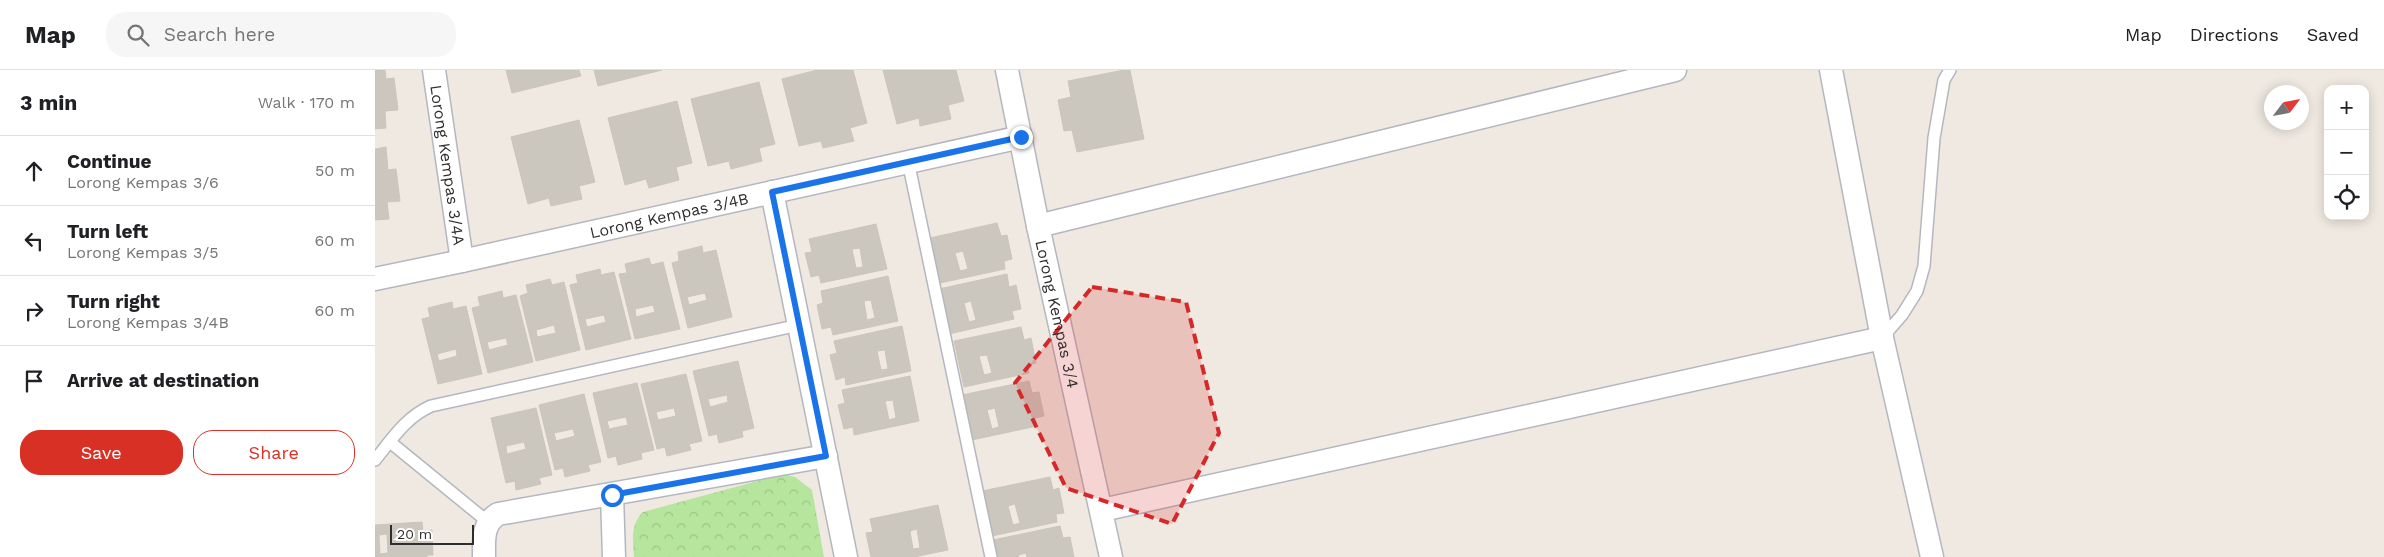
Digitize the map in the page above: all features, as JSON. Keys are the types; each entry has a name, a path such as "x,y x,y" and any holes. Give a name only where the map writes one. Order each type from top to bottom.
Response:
{"street":[{"name":"Lorong Kempas 3/4A","path":"435,70 462,261"},
{"name":"Lorong Kempas 3/4","path":"1007,70 1038,226 1111,557"},
{"path":"1038,226 1675,70"},
{"path":"1831,70 1882,338 1931,557"},
{"name":"Lorong Kempas 3/4B","path":"375,279 1021,137"},
{"path":"772,192 846,557"},
{"path":"1101,510 1882,338"},
{"path":"484,557 485,529 488,522 498,514 826,456"},
{"path":"612,495 614,557"}],"lane":[{"path":"1882,338 1907,307 1917,291 1924,266 1934,138 1944,80 1950,70"},
{"path":"909,161 991,557"},
{"path":"375,460 405,422 416,413 431,406 799,325"},
{"path":"390,442 488,522"}],"highlighted area":[{"path":"1092,287 1186,302 1219,433 1172,524 1066,488 1015,383"}],"green space":[{"path":"783,474 795,477 812,490 824,557 634,557 634,527 643,512"}],"building":[{"path":"375,70 385,70 386,79 394,78 398,110 385,111 386,128 375,129"},
{"path":"506,70 579,70 581,76 512,93"},
{"path":"594,70 662,70 598,86"},
{"path":"817,70 853,70 867,123 850,128 854,141 823,148 821,141 799,146 782,79"},
{"path":"883,70 956,70 964,101 948,105 951,119 920,126 919,118 897,124"},
{"path":"1130,70 1144,139 1077,152 1072,130 1064,131 1058,100 1071,97 1068,81"},
{"path":"759,82 775,144 759,148 762,161 731,169 729,161 708,166 691,99"},
{"path":"677,101 692,163 676,167 679,180 649,188 646,179 625,185 608,118"},
{"path":"579,120 595,182 579,186 582,199 551,206 549,198 528,204 511,137"},
{"path":"386,147 388,170 396,169 400,201 387,202 389,219 375,220 375,149"},
{"path":"997,223 1001,236 1007,235 1012,259 1004,261 1005,269 940,283 930,238","holes":["963,251 968,269 960,271 955,253"]},
{"path":"876,224 887,269 821,283 819,275 811,277 805,253 812,252 809,239","holes":["860,248 863,267 856,268 852,249"]},
{"path":"702,246 703,253 716,250 732,317 688,328 672,263 679,261 678,252","holes":["705,293 707,300 689,305 687,297"]},
{"path":"649,258 651,265 663,262 680,329 635,339 619,274 627,273 625,264","holes":["653,305 655,312 636,317 635,309"]},
{"path":"600,269 601,275 614,272 631,339 586,350 570,285 578,283 576,275","holes":["604,315 606,322 587,327 585,319"]},
{"path":"1007,274 1009,287 1016,285 1021,309 1012,311 1014,319 949,334 939,289","holes":["971,301 976,320 969,322 964,303"]},
{"path":"888,276 898,321 833,335 831,327 822,329 817,305 823,303 821,291","holes":["871,300 875,318 867,320 864,301"]},
{"path":"550,279 552,285 564,282 580,350 536,361 520,296 528,293 526,285","holes":["554,325 556,333 537,337 536,330"]},
{"path":"502,291 503,298 516,295 533,362 488,373 472,308 480,306 478,297","holes":["506,338 508,345 489,350 487,342"]},
{"path":"452,302 453,309 466,306 482,374 438,384 422,319 430,317 428,308","holes":["456,349 457,356 439,361 437,354"]},
{"path":"902,326 911,371 846,385 845,377 836,380 830,355 837,353 834,341","holes":["885,350 888,369 881,370 877,351"]},
{"path":"1021,327 1024,340 1031,338 1036,363 1027,365 1029,373 964,387 954,341","holes":["987,355 992,373 984,375 979,356"]},
{"path":"738,361 754,428 742,431 743,437 719,443 717,434 709,436 693,371","holes":["727,395 728,402 710,407 708,399"]},
{"path":"686,374 702,441 689,444 691,450 667,456 665,447 657,449 641,384","holes":["674,408 676,416 658,420 656,412"]},
{"path":"910,376 919,421 854,435 853,427 844,429 838,405 845,403 842,390","holes":["893,400 896,418 889,420 885,401"]},
{"path":"1029,381 1032,393 1039,392 1044,416 1035,418 1037,426 972,440 962,395","holes":["995,408 999,427 992,429 987,410"]},
{"path":"637,383 654,450 641,453 642,459 618,465 616,456 608,458 593,393","holes":["626,417 628,425 609,429 607,421"]},
{"path":"584,394 601,462 588,465 590,471 565,477 563,468 555,470 539,405","holes":["573,429 575,436 556,441 554,433"]},
{"path":"536,408 552,475 539,478 541,484 516,490 515,481 506,483 491,418","holes":["524,442 526,449 507,454 506,446"]},
{"path":"1050,477 1053,490 1059,488 1064,513 1056,514 1057,522 992,536 982,491","holes":["1015,504 1020,523 1013,525 1008,506"]},
{"path":"938,505 948,550 914,557 871,557 866,533 873,532 870,519","holes":["917,529 920,548 913,549 910,531"]},
{"path":"422,522 423,531 432,530 433,555 427,555 427,557 375,557 375,525","holes":["387,534 388,553 380,554 379,535"]},
{"path":"1060,526 1063,538 1070,537 1074,557 1027,557 1026,553 1018,555 1019,557 997,557 993,540"}],"route":[{"path":"612,495 826,456 772,192 1021,137"}]}
